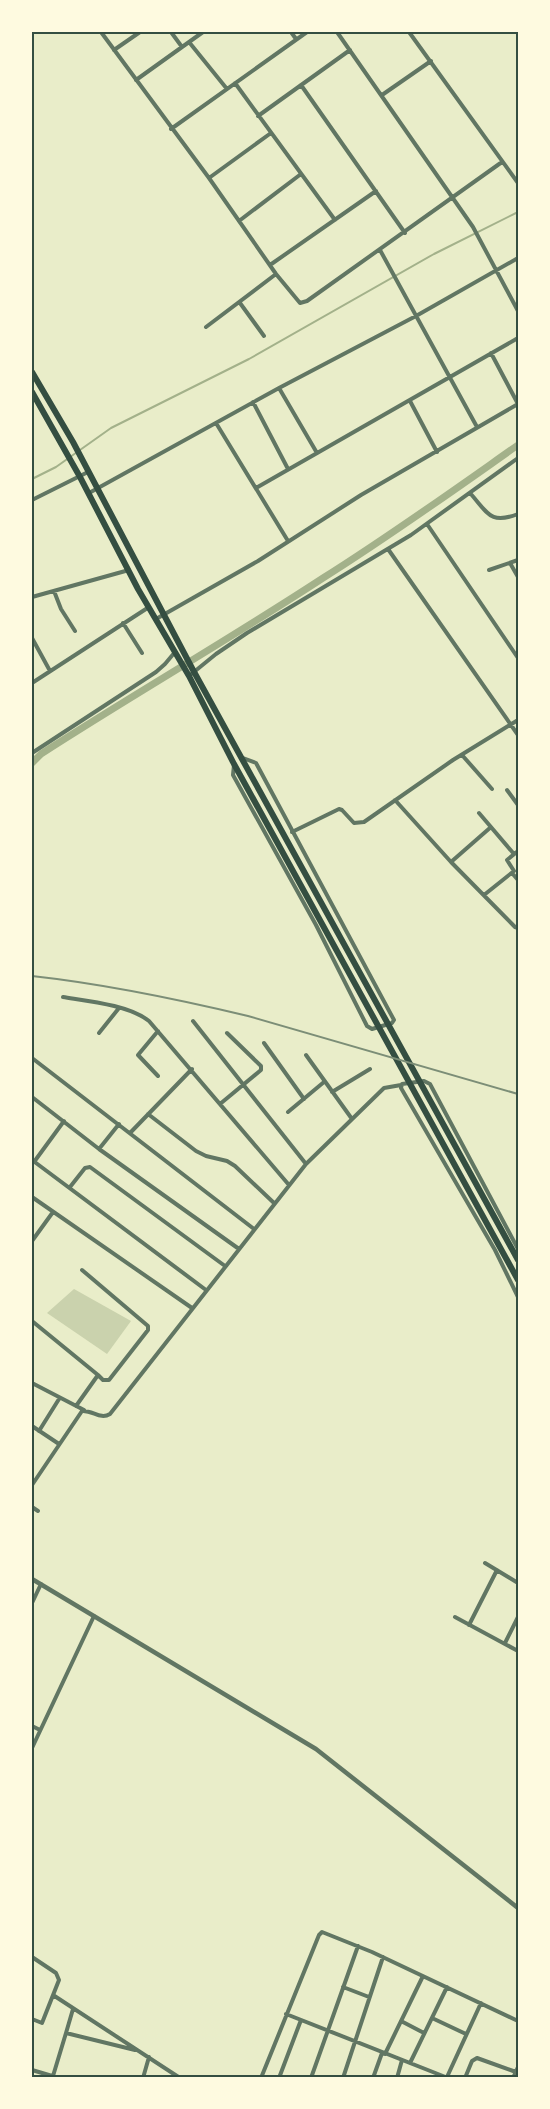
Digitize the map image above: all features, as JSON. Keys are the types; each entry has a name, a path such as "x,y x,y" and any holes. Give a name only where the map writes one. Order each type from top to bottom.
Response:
{"main road":[{"path":"32,372 83,460 185,653 191,673 234,764 466,1188 519,1280"},
{"path":"32,392 149,607 242,757 519,1260"}],"street":[{"path":"101,32 209,178 276,274 300,303 304,303 380,250 502,162"},
{"path":"114,50 140,32"},
{"path":"171,32 182,47"},
{"path":"136,80 203,32"},
{"path":"291,32 296,39"},
{"path":"171,129 307,32"},
{"path":"337,32 473,227 519,311"},
{"path":"409,32 518,183"},
{"path":"189,42 227,89"},
{"path":"258,116 350,50"},
{"path":"382,95 431,61"},
{"path":"235,83 335,220"},
{"path":"301,86 405,232"},
{"path":"209,178 271,134"},
{"path":"239,221 301,174"},
{"path":"270,265 376,191"},
{"path":"380,250 477,427"},
{"path":"89,494 519,258"},
{"path":"206,327 276,274"},
{"path":"240,303 264,336"},
{"path":"256,488 450,376 519,339"},
{"path":"156,619 232,576 361,495 518,404 491,353"},
{"path":"279,388 317,453"},
{"path":"410,401 437,452"},
{"path":"253,402 288,469"},
{"path":"216,423 288,541"},
{"path":"191,673 247,633 388,549 519,458"},
{"path":"32,500 88,472"},
{"path":"470,493 492,517 498,519 519,514"},
{"path":"426,524 519,658"},
{"path":"388,549 519,735"},
{"path":"489,570 519,560"},
{"path":"510,563 519,577"},
{"path":"32,597 129,570"},
{"path":"54,591 61,609 75,631"},
{"path":"32,683 149,607"},
{"path":"123,623 142,653"},
{"path":"32,638 50,670"},
{"path":"32,753 156,672 177,655"},
{"path":"292,832 339,809 354,823 364,822 462,754 519,720"},
{"path":"462,754 492,789"},
{"path":"234,764 233,775 301,897 367,1026 372,1029 392,1023 394,1020 256,763 242,757"},
{"path":"507,790 519,805"},
{"path":"395,800 451,862 515,927 519,928"},
{"path":"479,813 514,854"},
{"path":"451,862 491,827"},
{"path":"519,851 507,860 513,869 512,873 519,880"},
{"path":"484,895 512,873"},
{"path":"63,998 143,1015 192,1069 289,1185"},
{"path":"99,1033 118,1008"},
{"path":"193,1021 306,1164"},
{"path":"158,1031 138,1055 158,1076"},
{"path":"220,1104 260,1072 261,1068 227,1033"},
{"path":"264,1043 304,1099"},
{"path":"306,1055 352,1119"},
{"path":"32,1058 254,1229"},
{"path":"130,1133 192,1069"},
{"path":"332,1092 370,1069"},
{"path":"32,1383 59,1399 100,1417 110,1414 306,1164 384,1088 424,1081 430,1084 519,1249"},
{"path":"288,1112 324,1082"},
{"path":"401,1085 495,1250 519,1297"},
{"path":"32,1097 99,1149 239,1249"},
{"path":"148,1114 206,1156 227,1161 235,1166 274,1203"},
{"path":"64,1121 33,1161 206,1290"},
{"path":"99,1149 119,1124"},
{"path":"70,1187 85,1168 90,1167 225,1266"},
{"path":"32,1197 192,1308"},
{"path":"32,1241 53,1212"},
{"path":"32,1322 103,1380 109,1380 148,1330 148,1326 82,1270"},
{"path":"76,1406 98,1375"},
{"path":"39,1431 59,1399"},
{"path":"32,1485 80,1413 85,1411"},
{"path":"32,1426 59,1444"},
{"path":"32,1507 38,1511"},
{"path":"485,1563 519,1583"},
{"path":"469,1625 497,1570"},
{"path":"32,1579 316,1749 519,1908"},
{"path":"32,1603 41,1584"},
{"path":"32,1748 94,1616"},
{"path":"455,1617 519,1651"},
{"path":"505,1644 519,1617"},
{"path":"32,1726 40,1730"},
{"path":"261,2078 322,1932 383,1957 519,2021"},
{"path":"311,2078 358,1946"},
{"path":"32,1957 58,1976 42,2023 32,2019"},
{"path":"344,2078 383,1957"},
{"path":"373,2078 423,1976"},
{"path":"343,1987 369,1997"},
{"path":"410,2063 447,1987"},
{"path":"53,1995 180,2078"},
{"path":"286,2014 410,2063 435,2076 448,2077 481,2003"},
{"path":"53,2076 73,2008"},
{"path":"432,2018 466,2034"},
{"path":"279,2078 301,2020"},
{"path":"401,2021 424,2033"},
{"path":"66,2033 138,2050"},
{"path":"142,2078 149,2057"},
{"path":"465,2078 472,2061 477,2058 516,2072"},
{"path":"397,2078 402,2060"},
{"path":"513,2078 519,2067"},
{"path":"32,2070 59,2078"}],"green space":[{"path":"74,1289 131,1321 107,1354 47,1313"}],"waterway":[{"path":"32,479 56,467 111,428 249,359 434,254 518,212"},
{"path":"32,763 41,754 348,562 518,445"}],"railway":[{"path":"32,976 87,983 248,1016 518,1094"}]}
